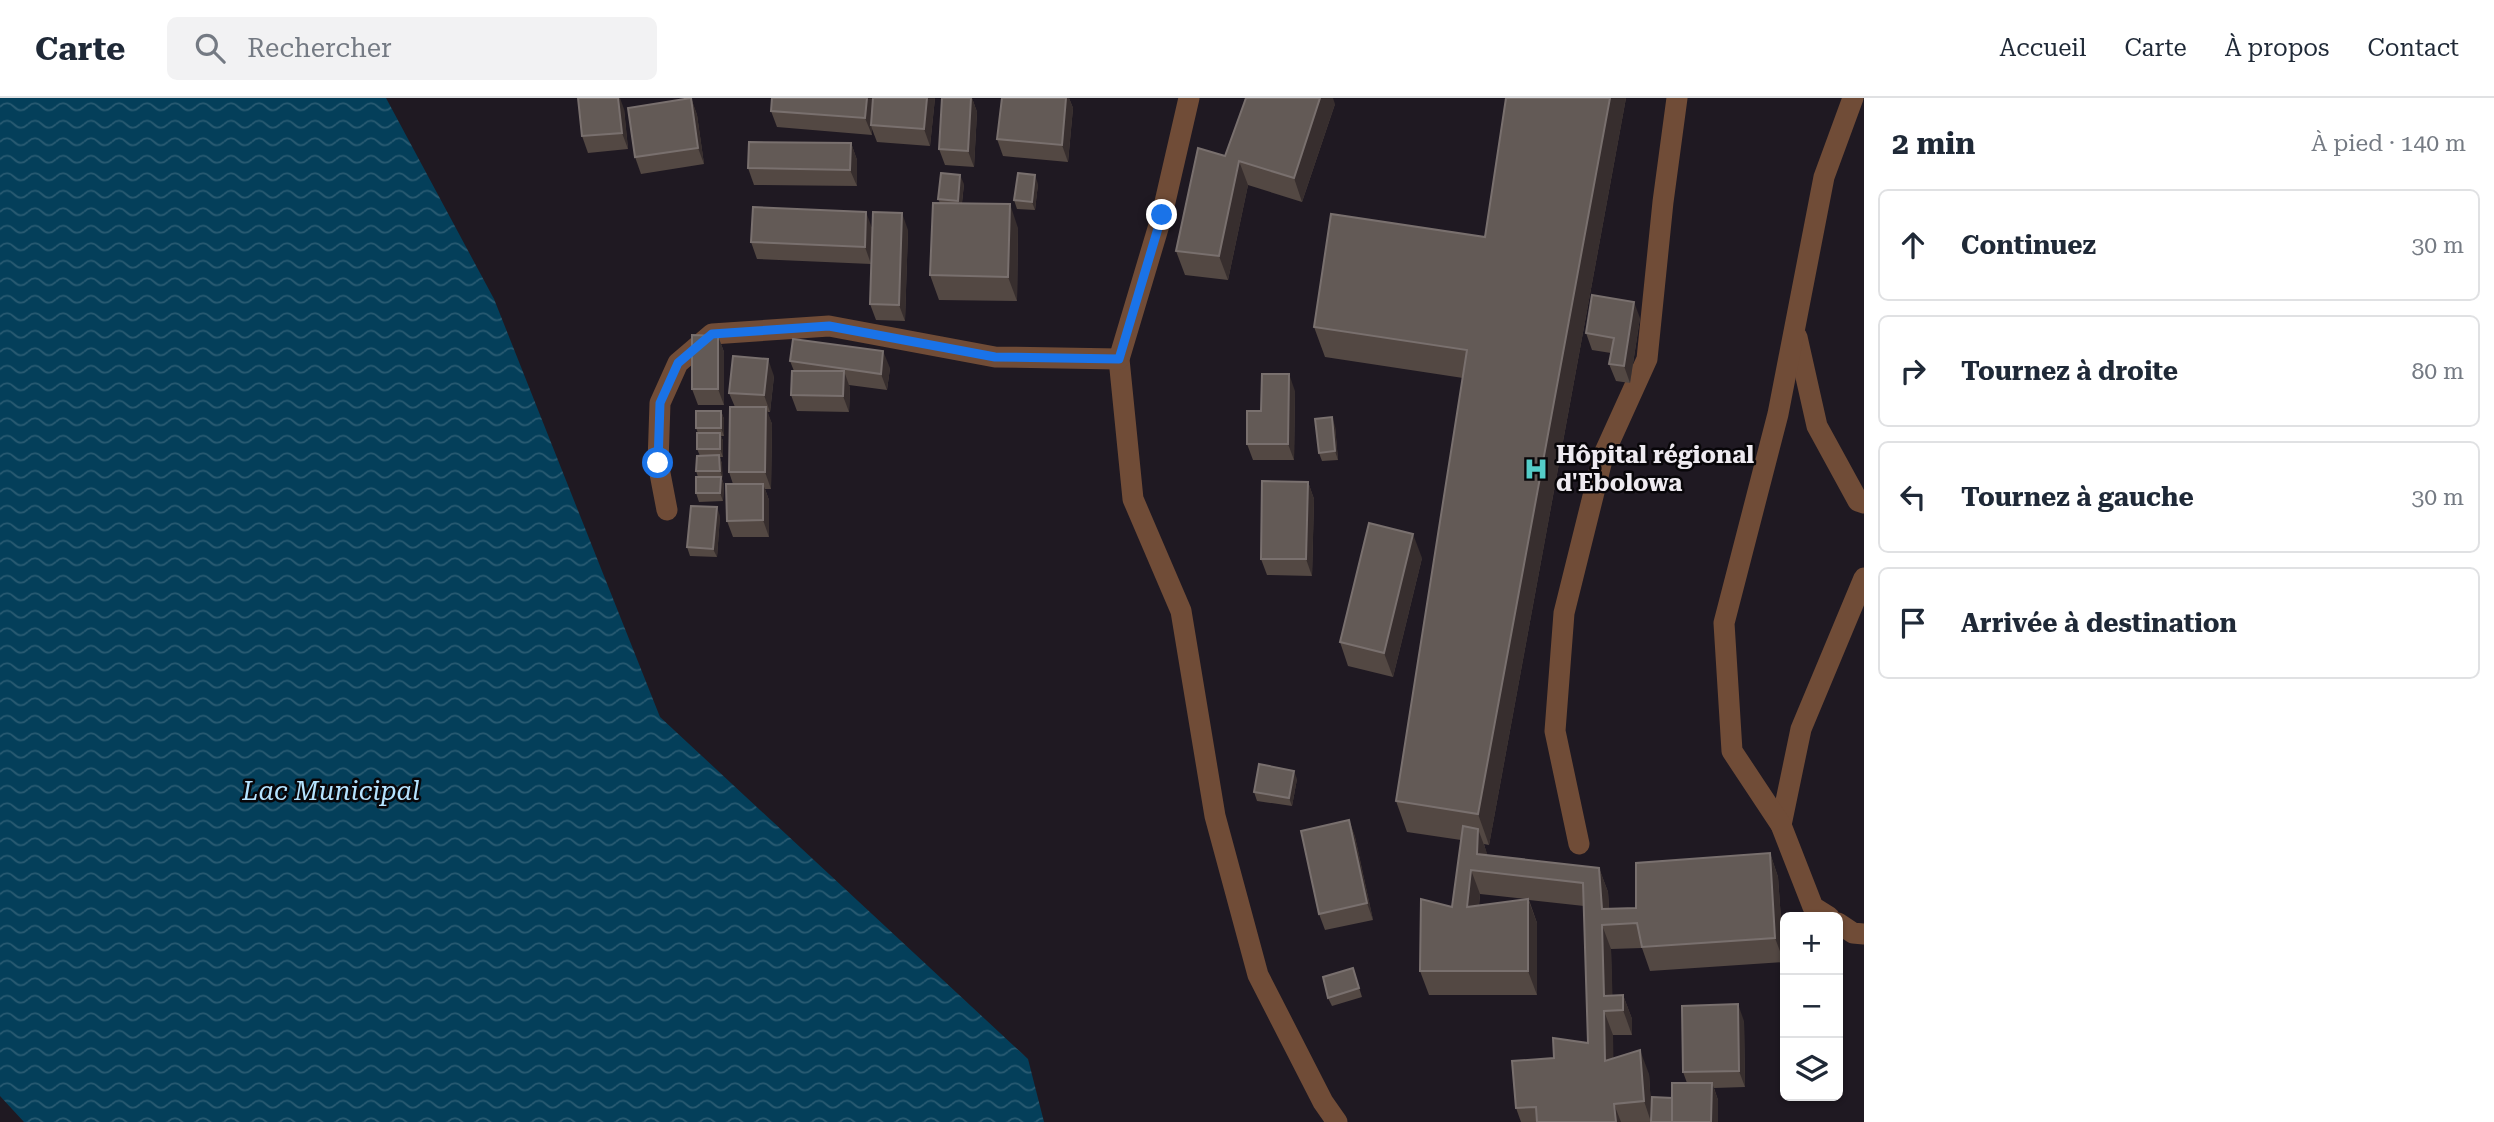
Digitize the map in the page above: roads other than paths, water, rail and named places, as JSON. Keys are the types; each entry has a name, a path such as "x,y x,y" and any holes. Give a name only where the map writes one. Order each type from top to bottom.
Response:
{"street":[{"path":"1189,98 1162,215 1119,359 1133,499 1181,611 1215,816 1258,975 1323,1102 1337,1122"},
{"path":"1579,844 1555,731 1564,613 1603,456 1647,359 1677,98"},
{"path":"1822,912 1813,906 1781,825 1732,751 1724,624 1778,414 1824,177 1853,98"},
{"path":"667,510 658,463 660,403 678,363 712,334 829,326 995,357 1119,359"},
{"path":"1795,328 1817,426 1858,501 1864,503"},
{"path":"1781,825 1801,729 1864,578"},
{"path":"1843,926 1853,933 1864,934"}],"water":[{"name":"Lac Municipal","path":"0,98 386,98 494,299 660,717 1028,1059 1044,1122 24,1122 0,1096"}],"place":[{"name":"Hôpital régional d'Ebolowa","path":"1536,469"}]}
